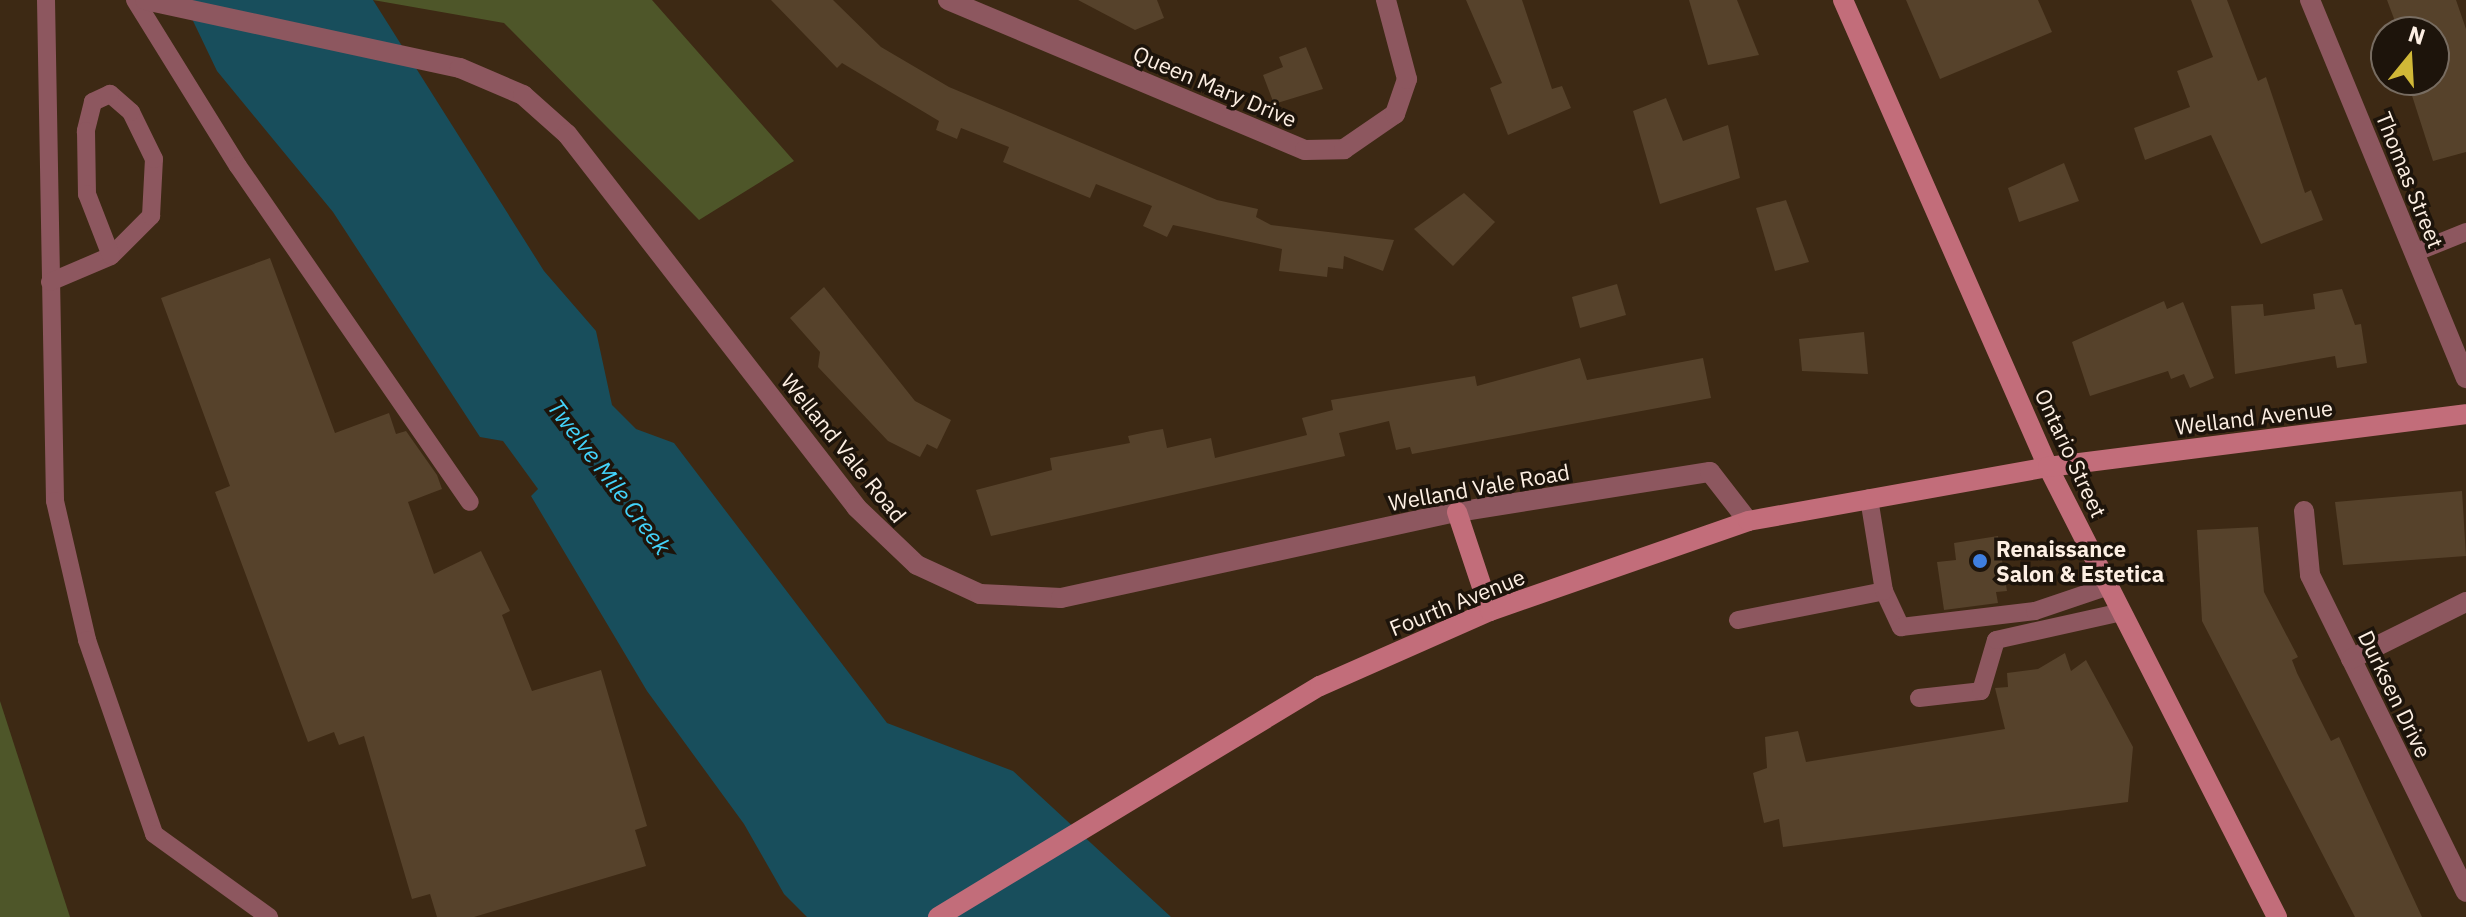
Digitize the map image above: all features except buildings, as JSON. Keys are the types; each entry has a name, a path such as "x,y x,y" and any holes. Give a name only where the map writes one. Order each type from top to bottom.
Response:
{"main road":[{"name":"Ontario Street","path":"1843,0 2048,467 2277,917"},
{"name":"Welland Avenue","path":"2048,467 2466,414"},
{"name":"Fourth Avenue","path":"938,917 1320,686 1490,611 1748,521 2048,467"},
{"path":"1457,512 1490,611"}],"street":[{"name":"Queen Mary Drive","path":"948,0 1305,150 1344,149 1395,114 1407,79 1386,0"},
{"name":"Thomas Street","path":"2310,0 2466,378"},
{"name":"Welland Vale Road","path":"145,1 460,68 523,95 567,134 856,507 917,565 944,580 1017,600 1061,598 1457,512 1710,472 1748,521"},
{"name":"Durksen Drive","path":"2304,511 2310,575 2466,892"},
{"path":"2351,659 2466,602"}],"lane":[{"path":"46,0 55,501 87,640 135,793 154,834 269,917"},
{"path":"145,1 255,193 470,502"},
{"path":"50,282 111,256 151,216 154,159 131,112 110,94 93,102 86,131 87,194 111,256"},
{"path":"2414,253 2466,232"},
{"path":"1869,498 1884,591 1901,627 2035,611 2109,586"},
{"path":"1738,620 1884,591"},
{"path":"1919,698 1981,691 1996,640 2122,612"}],"green space":[{"path":"373,0 652,0 794,161 699,220 504,23"},
{"path":"0,701 70,917 0,917"}],"water":[{"name":"Twelve Mile Creek","path":"183,0 373,0 544,271 596,331 612,405 636,429 674,443 887,723 1013,771 1171,917 807,917 784,894 744,824 647,691 531,496 538,489 503,441 480,437 333,212 217,71"}],"place":[{"name":"Renaissance Salon & Estetica","path":"1980,561"}]}
